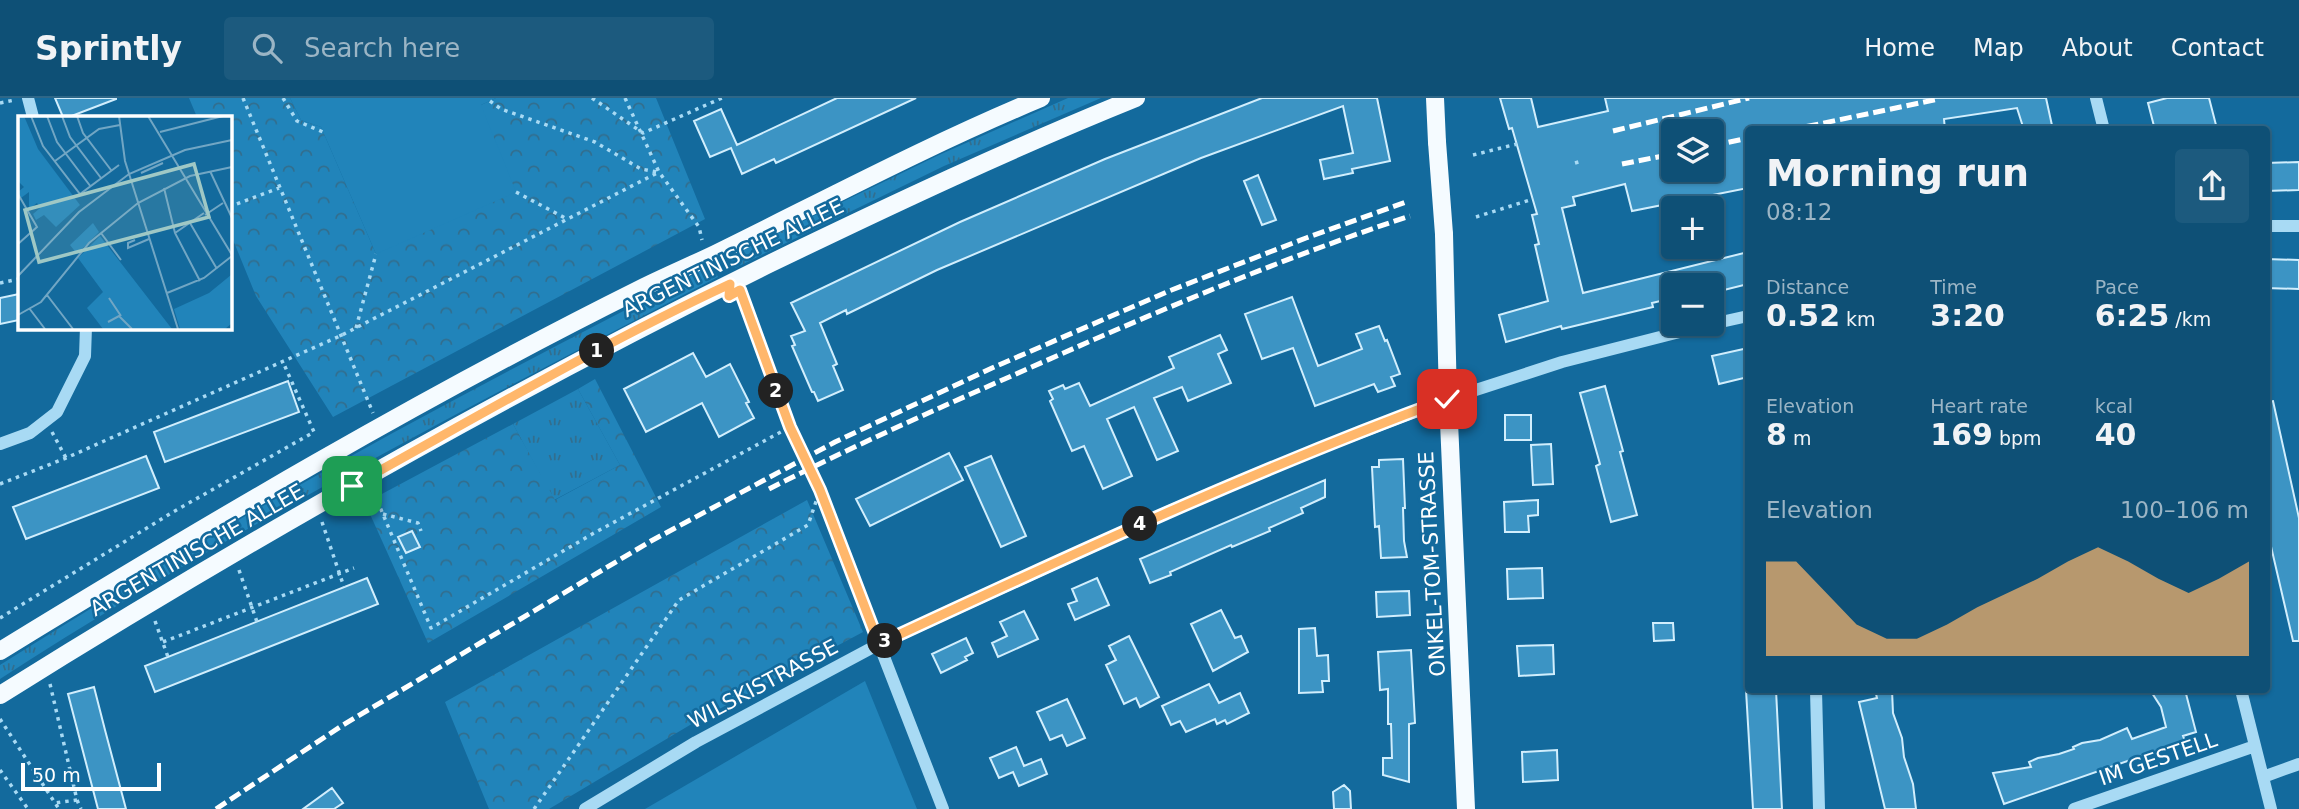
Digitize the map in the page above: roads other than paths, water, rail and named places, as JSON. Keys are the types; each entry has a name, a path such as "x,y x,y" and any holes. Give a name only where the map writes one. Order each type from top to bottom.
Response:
{"main road":[{"name":"ARGENTINISCHE ALLEE","path":"0,650 380,428 640,289 918,152 1041,98"},
{"name":"ARGENTINISCHE ALLEE","path":"0,695 157,597 276,528 680,307 904,198 1136,98"},
{"name":"ONKEL-TOM-STRASSE","path":"1435,98 1444,234 1447,399 1466,809"}],"street":[{"path":"28,98 33,116"},
{"path":"2096,98 2103,126"},
{"path":"2270,226 2299,226"},
{"name":"WILSKISTRASSE","path":"1724,321 1745,317"},
{"path":"0,444 30,433 57,412 85,356 86,329"},
{"name":"WILSKISTRASSE","path":"585,809 696,742 879,644 1172,510 1447,399 1562,362 1664,336"},
{"path":"879,644 943,809"},
{"path":"1816,693 1819,809"},
{"path":"2242,693 2271,809"},
{"name":"IM GESTELL","path":"2074,809 2255,746"},
{"path":"2263,777 2299,764"}],"railway":[{"path":"1613,131 1749,98"},
{"path":"1809,126 1939,99"},
{"path":"1724,143 1745,139"},
{"path":"1622,164 1661,156"},
{"path":"216,809 343,725 651,541 835,442 992,368 1169,291 1409,201"},
{"path":"769,489 928,413 1168,308 1263,269 1410,216"}]}
